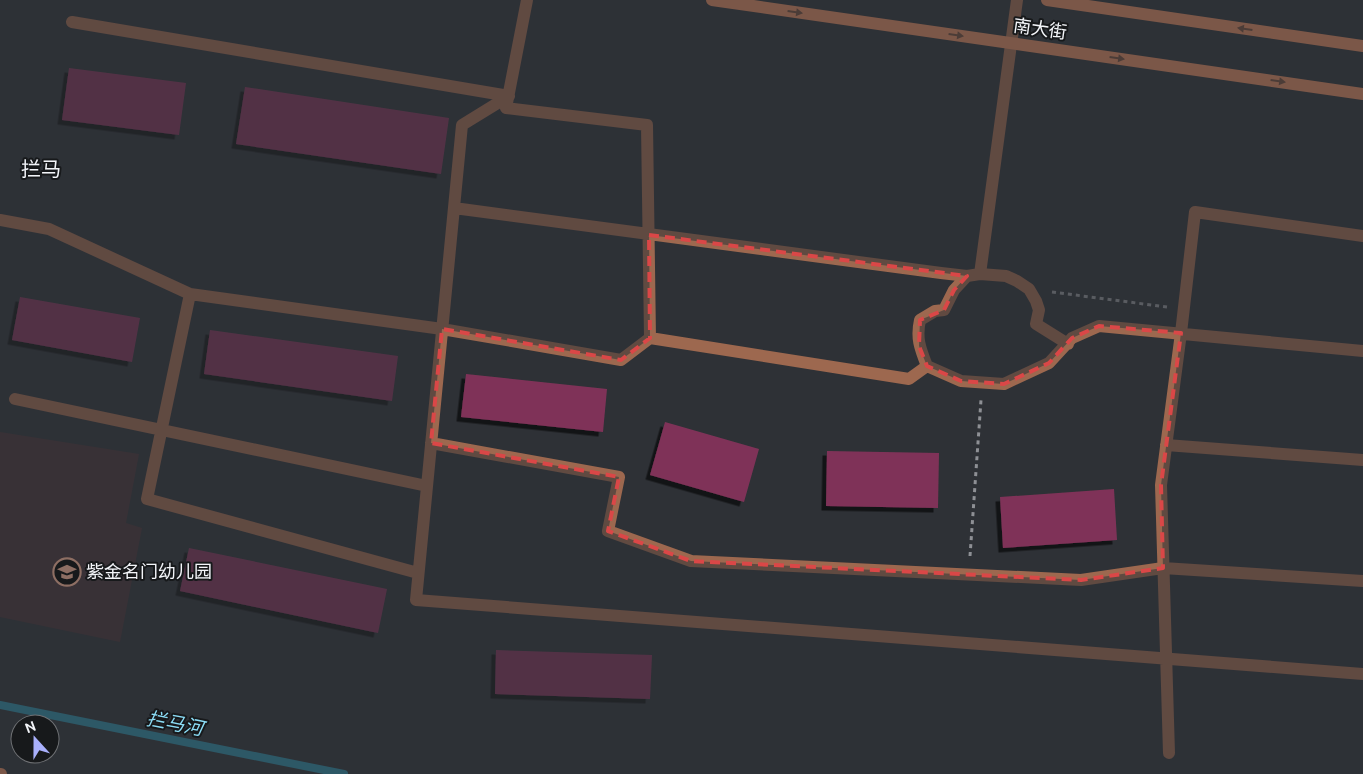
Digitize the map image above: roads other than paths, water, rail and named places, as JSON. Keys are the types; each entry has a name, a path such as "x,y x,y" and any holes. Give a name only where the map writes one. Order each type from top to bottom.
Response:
{"main road":[{"name":"南大街","path":"712,0 1363,94"},
{"name":"南大街","path":"1047,0 1363,46"}],"street":[{"path":"527,0 506,108 647,126 650,338"},
{"path":"980,274 1017,0"},
{"path":"72,22 509,96"},
{"path":"509,96 462,125 416,600 1363,674"},
{"path":"454,208 967,276 980,274 1006,276 1029,289 1039,310 1036,324 1068,344"},
{"path":"1169,753 1161,485 1195,212 1363,236"},
{"path":"0,220 49,229 190,294 442,329 622,360 650,338 909,379 926,366"},
{"path":"926,366 918,339 920,320 935,312 944,310 954,290 967,276"},
{"path":"190,294 147,499 418,573"},
{"path":"926,366 961,381 1004,384 1049,363 1072,338 1100,326 1363,351"},
{"path":"15,399 427,486"},
{"path":"431,443 619,477 608,531 691,561 1081,580 1164,568 1363,581"},
{"path":"1166,445 1363,460"}],"waterway":[{"name":"拦马河","path":"0,705 344,774"}],"place":[{"name":"紫金名门幼儿园","path":"67,572"}],"district":[{"name":"拦马","path":"41,169"}]}
